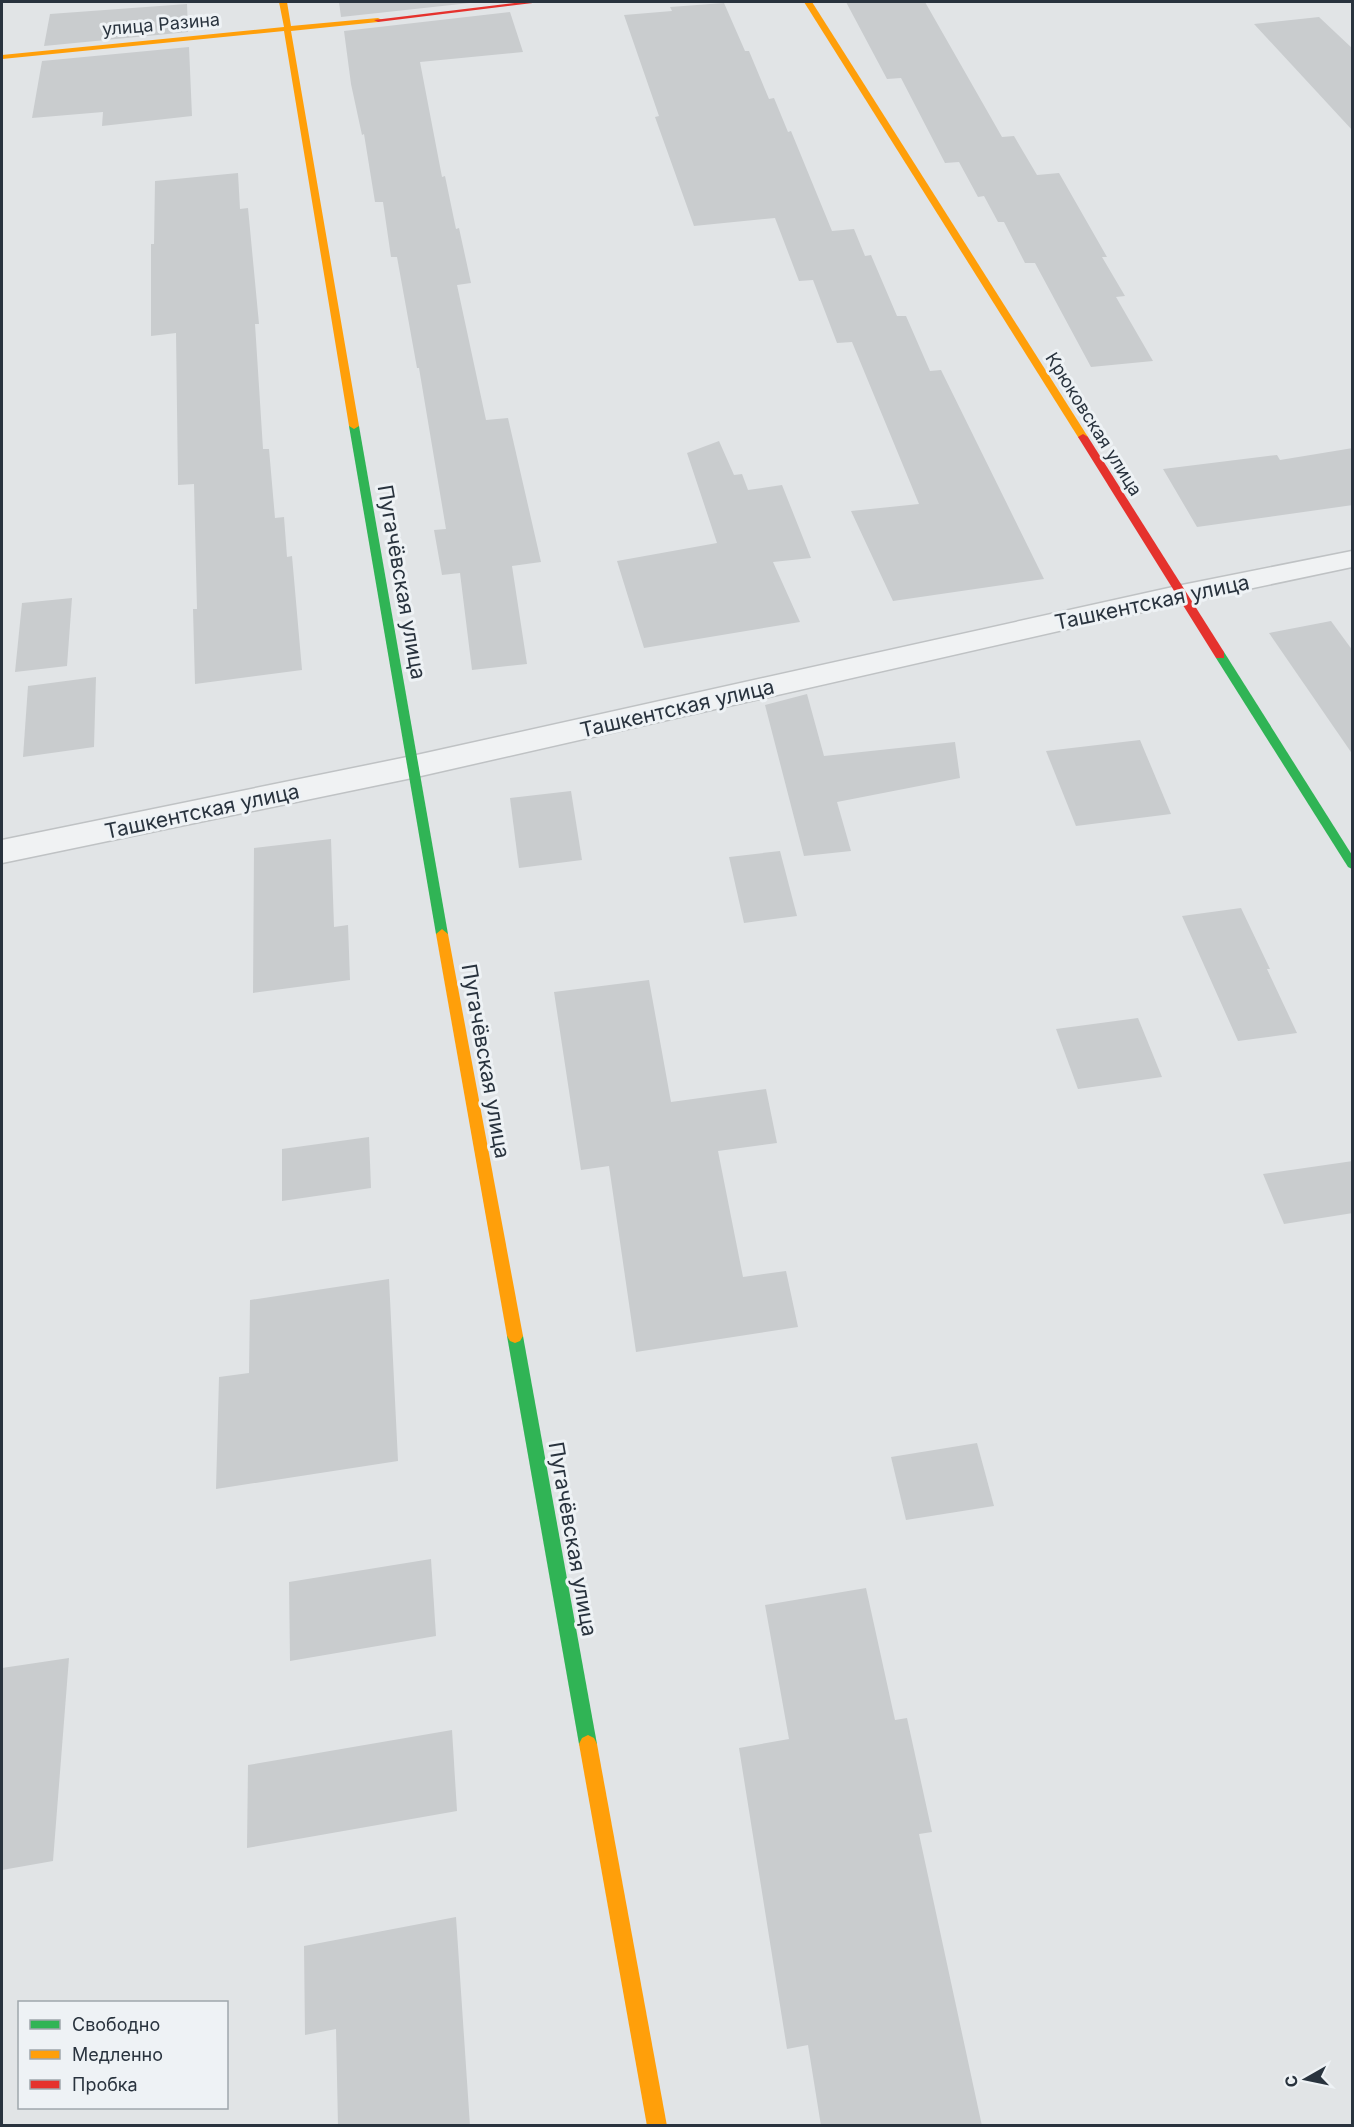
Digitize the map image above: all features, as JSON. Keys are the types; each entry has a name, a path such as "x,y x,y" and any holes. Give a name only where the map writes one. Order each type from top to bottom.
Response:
{"street":[{"name":"Пугачёвская улица","path":"283,2 412,767 657,2126"},
{"name":"улица Разина","path":"2,57 286,30 537,2"},
{"name":"Крюковская улица","path":"808,2 1353,864"},
{"name":"Ташкентская улица","path":"2,852 412,767 1182,594 1353,560"}],"building":[{"path":"339,2 479,2 341,17"},
{"path":"846,2 925,2 1002,137 1014,136 1037,175 1059,173 1107,257 1102,257 1125,296 1116,297 1153,361 1091,367 1035,263 1025,263 1004,222 998,222 984,196 978,197 959,162 945,163 901,78 887,79"},
{"path":"724,3 745,51 749,51 769,99 774,98 788,132 791,131 832,231 854,229 865,256 871,255 897,316 906,316 930,371 941,370 1044,579 893,601 851,511 919,504 852,342 837,343 813,280 799,281 775,218 694,226 655,117 659,116 624,15 672,11 670,7"},
{"path":"187,4 188,32 44,46 50,14"},
{"path":"510,12 523,52 420,62 442,177 445,176 456,229 459,228 471,283 457,285 486,420 508,418 541,562 512,566 527,664 472,670 460,573 442,575 434,530 446,529 419,368 417,368 397,257 391,257 383,202 375,202 364,134 362,135 351,84 344,31"},
{"path":"1319,17 1353,49 1353,131 1254,24"},
{"path":"189,47 192,116 102,126 103,112 32,118 42,61"},
{"path":"238,173 240,209 248,208 259,324 255,324 263,449 269,449 275,518 284,517 287,557 292,556 302,670 195,684 193,609 197,609 194,484 178,485 176,333 151,336 151,244 154,244 155,181"},
{"path":"719,441 734,475 742,474 748,490 782,485 811,558 773,562 800,622 644,648 617,561 717,543 687,453"},
{"path":"1353,448 1353,505 1197,527 1163,469 1277,455 1280,460"},
{"path":"72,598 67,666 15,672 22,603"},
{"path":"1331,621 1353,651 1353,755 1269,633"},
{"path":"96,677 94,747 23,757 28,686"},
{"path":"807,694 824,756 955,742 960,778 837,802 851,851 804,856 765,705"},
{"path":"1140,740 1171,814 1076,826 1046,751"},
{"path":"571,791 582,860 519,868 510,798"},
{"path":"331,839 334,927 348,925 350,980 253,993 254,848"},
{"path":"780,851 797,916 744,923 729,857"},
{"path":"1241,908 1297,1033 1238,1041 1182,916"},
{"path":"649,980 671,1102 766,1089 777,1143 718,1151 743,1277 786,1271 798,1327 636,1352 609,1166 581,1170 554,992"},
{"path":"1138,1018 1162,1077 1078,1089 1056,1029"},
{"path":"369,1137 371,1188 282,1201 282,1149"},
{"path":"1353,1161 1353,1213 1284,1224 1263,1174"},
{"path":"389,1279 398,1461 216,1489 219,1377 249,1373 250,1300"},
{"path":"977,1443 994,1506 906,1520 891,1457"},
{"path":"431,1559 436,1636 290,1661 289,1582"},
{"path":"866,1588 895,1720 907,1718 932,1832 919,1834 982,2126 821,2126 808,2045 787,2049 739,1748 789,1739 765,1605"},
{"path":"69,1658 53,1861 2,1870 2,1668"},
{"path":"452,1730 457,1811 247,1848 248,1765"},
{"path":"456,1917 470,2126 338,2126 336,2029 305,2035 304,1946"}],"traffic: fast":[{"path":"354,426 442,934"},
{"path":"1220,655 1352,864"},
{"path":"515,1336 588,1744"}],"traffic: slow":[{"path":"283,2 354,426"},
{"path":"808,2 1083,437"},
{"path":"2,57 378,20"},
{"path":"442,934 515,1336"},
{"path":"588,1744 657,2126"}],"traffic: jam":[{"path":"378,20 537,2"},
{"path":"1083,437 1220,655"}]}
